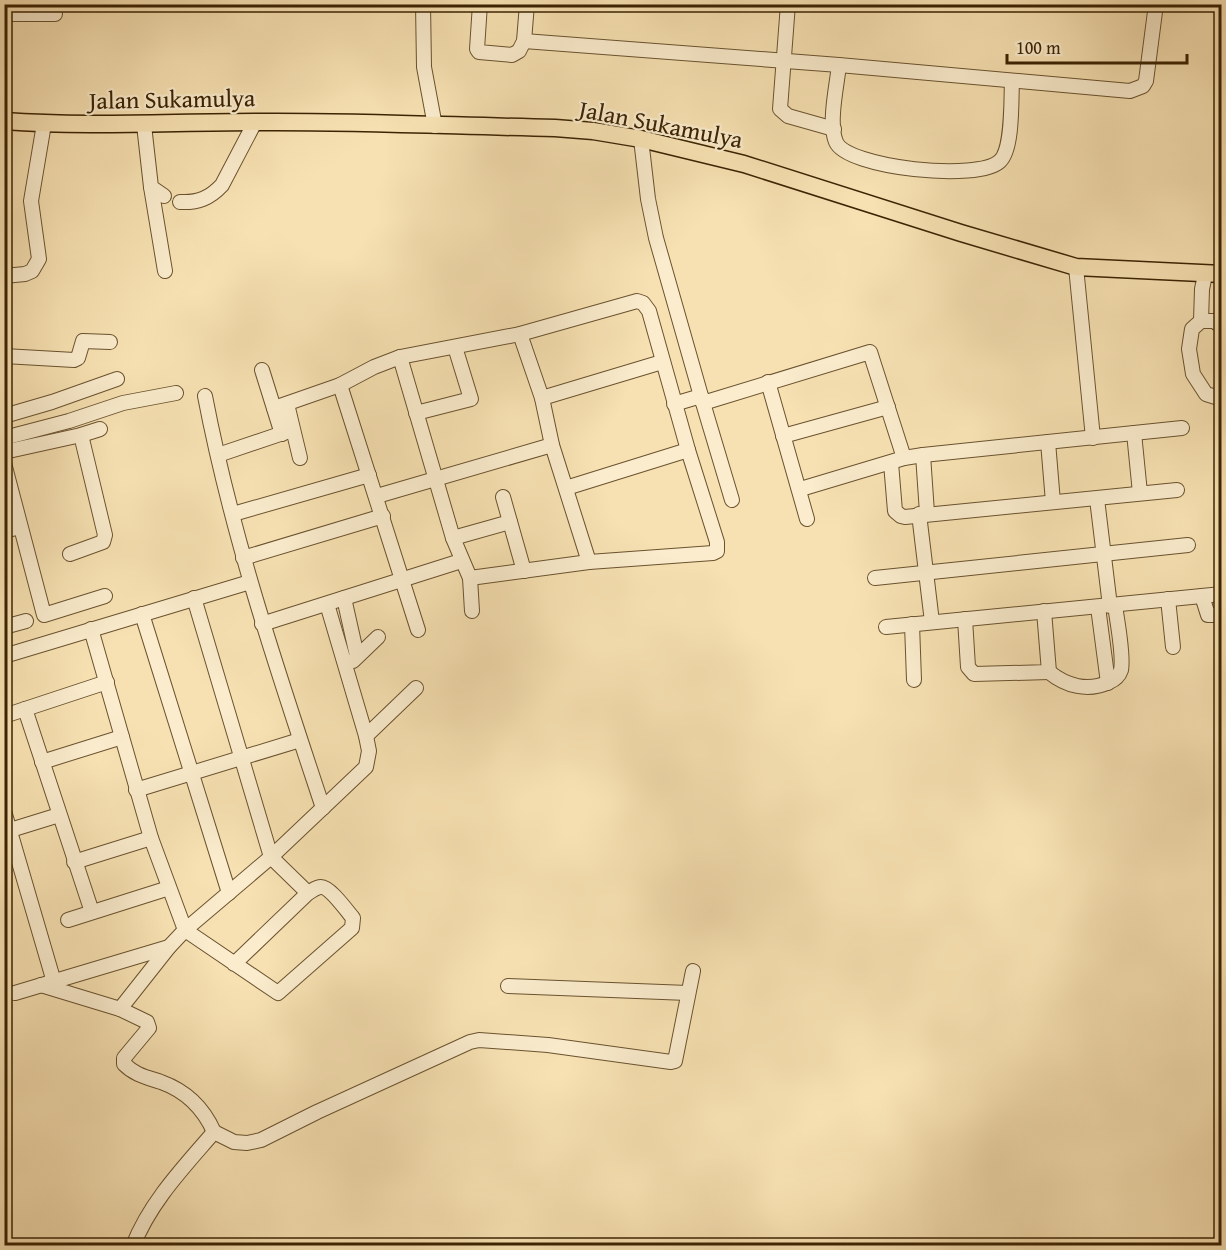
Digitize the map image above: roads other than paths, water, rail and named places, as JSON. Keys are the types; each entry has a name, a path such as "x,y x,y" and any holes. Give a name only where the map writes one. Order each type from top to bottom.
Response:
{"main road":[{"name":"Jalan Sukamulya","path":"4,121 44,124 144,125 255,122 555,128 594,131 641,139 744,164 1076,267 1213,274"}],"street":[{"path":"423,4 424,67 435,126"},
{"path":"480,4 477,46 479,51 512,55 519,51 524,41 526,4"},
{"path":"788,4 780,102 783,113 834,129"},
{"path":"524,41 839,65 1121,91 1139,89 1146,81 1156,4"},
{"path":"4,14 55,14"},
{"path":"839,65 833,123 836,142 844,151 856,158 922,170 980,171 999,163 1008,148 1012,81"},
{"path":"180,202 206,199 222,185 255,122"},
{"path":"4,276 32,271 39,259 31,201 44,124"},
{"path":"144,125 151,187 165,271"},
{"path":"641,139 648,199 656,238 732,500"},
{"path":"151,187 164,196"},
{"path":"1076,267 1092,438"},
{"path":"1201,321 1201,302 1213,274"},
{"path":"280,406 340,385 374,367 400,357 520,334 637,301 643,303 649,311 687,450 717,542 717,551 589,562 470,578"},
{"path":"1221,327 1214,321 1201,321 1192,329 1189,349 1193,374 1206,394 1221,399"},
{"path":"520,334 542,398 552,445 589,562"},
{"path":"4,357 74,360 78,358 81,342 110,342"},
{"path":"416,413 471,399 455,347"},
{"path":"674,404 768,382 870,352 904,458"},
{"path":"400,357 453,538 470,578 472,611"},
{"path":"542,398 662,362"},
{"path":"262,370 280,406 287,432 300,458"},
{"path":"4,416 117,379"},
{"path":"768,382 807,519"},
{"path":"340,385 418,630"},
{"path":"4,438 69,421 123,403 176,393"},
{"path":"206,396 243,558 262,624 323,808"},
{"path":"783,436 888,406"},
{"path":"804,488 891,464 904,458 1182,428"},
{"path":"4,452 100,429"},
{"path":"218,455 287,432"},
{"path":"1134,434 1140,494"},
{"path":"70,554 104,542 105,535 81,435"},
{"path":"1048,442 1053,502"},
{"path":"377,496 552,445"},
{"path":"566,489 687,450"},
{"path":"923,455 926,572 932,622"},
{"path":"4,463 44,615 105,596"},
{"path":"891,464 895,511 905,517 1177,490"},
{"path":"232,514 369,476"},
{"path":"503,497 524,571"},
{"path":"965,619 968,667 974,674 1049,672 1057,679 1083,687 1092,688 1108,683 1108,606 1105,555 1097,499"},
{"path":"243,558 383,516"},
{"path":"453,538 510,522"},
{"path":"4,531 20,527"},
{"path":"876,578 1188,545"},
{"path":"262,624 461,561"},
{"path":"4,656 250,582"},
{"path":"886,627 1221,594"},
{"path":"1202,596 1208,615 1221,615"},
{"path":"194,598 271,856 308,893"},
{"path":"344,598 357,656"},
{"path":"1168,599 1173,647"},
{"path":"120,1009 185,930 271,856 366,767 369,751 366,736 327,604"},
{"path":"1044,611 1049,672"},
{"path":"142,614 229,893"},
{"path":"4,627 26,621"},
{"path":"912,624 914,680"},
{"path":"91,629 136,790 185,930 275,993 281,993 352,928 353,918 329,890 319,887 308,893 234,964"},
{"path":"346,669 378,637"},
{"path":"7,715 107,682"},
{"path":"366,736 416,688"},
{"path":"24,709 92,912"},
{"path":"42,762 122,737"},
{"path":"136,790 300,740"},
{"path":"4,811 48,984"},
{"path":"8,831 59,815"},
{"path":"74,862 151,838"},
{"path":"68,920 169,888"},
{"path":"15,993 169,947"},
{"path":"48,984 120,1009 147,1022 149,1026 124,1058 124,1064 136,1075 162,1083 187,1095 208,1118 214,1132 234,1142 247,1143 261,1140 474,1041 548,1045 675,1061 693,971"},
{"path":"508,986 688,993"},
{"path":"133,1245 160,1196 214,1132"}]}
